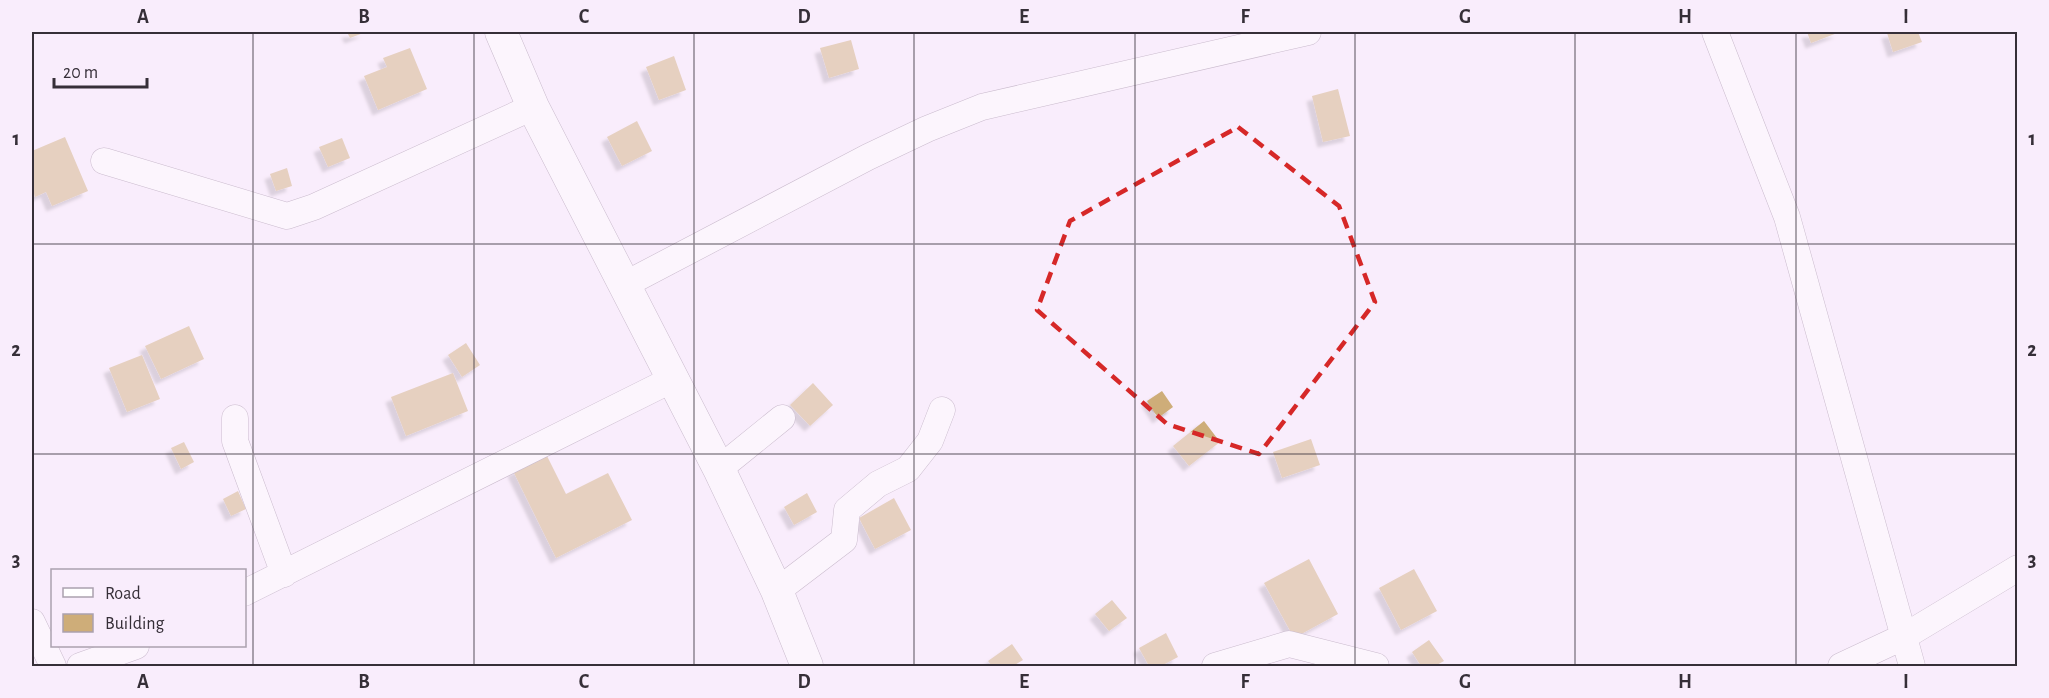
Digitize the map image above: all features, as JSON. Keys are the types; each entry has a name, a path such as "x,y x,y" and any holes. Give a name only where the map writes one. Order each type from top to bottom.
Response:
{"street":[{"path":"501,32 533,107 671,380 719,469 777,591 807,666"},
{"path":"624,285 868,157 927,129 982,107 1308,32"},
{"path":"1714,32 1787,217 1912,666"},
{"path":"104,160 268,213 286,216 314,207 533,107"},
{"path":"246,592 671,380"},
{"path":"777,591 844,540 847,510 878,484 908,469 930,441 942,410"},
{"path":"235,418 235,441 284,574"},
{"path":"719,469 782,418"},
{"path":"1841,666 1905,636 2018,568"},
{"path":"32,622 53,666"},
{"path":"1215,666 1289,644 1376,666"},
{"path":"80,666 131,647"}],"highlighted area":[{"path":"1238,127 1339,206 1375,302 1259,454 1167,424 1037,310 1070,221"}],"building":[{"path":"347,32 366,32 350,38"},
{"path":"1807,32 1840,32 1811,43"},
{"path":"1918,32 1922,42 1893,52 1887,33"},
{"path":"851,40 859,69 829,78 820,48"},
{"path":"410,48 427,89 378,110 364,76 387,67 383,58"},
{"path":"674,56 686,90 659,100 646,67"},
{"path":"1338,89 1350,136 1323,142 1312,96"},
{"path":"637,121 652,151 622,166 607,137"},
{"path":"65,137 88,191 52,206 46,192 35,197 32,187 32,151"},
{"path":"342,138 350,158 328,167 319,147"},
{"path":"287,168 292,186 276,191 270,174"},
{"path":"189,326 204,359 161,379 145,346"},
{"path":"466,343 480,365 462,377 448,355"},
{"path":"142,355 160,399 127,412 109,368"},
{"path":"453,373 468,411 406,436 391,397"},
{"path":"813,383 833,405 810,426 790,405"},
{"path":"1162,391 1173,407 1158,418 1147,401"},
{"path":"1204,421 1220,442 1189,466 1173,446"},
{"path":"1311,439 1320,465 1282,478 1273,452"},
{"path":"184,442 194,462 181,469 171,448"},
{"path":"546,454 566,494 608,473 632,520 556,558 513,471"},
{"path":"238,491 246,509 231,516 223,499"},
{"path":"807,493 817,512 794,525 784,507"},
{"path":"894,498 911,530 875,549 859,518"},
{"path":"1309,559 1338,614 1294,638 1264,583"},
{"path":"1414,569 1437,611 1401,630 1379,588"},
{"path":"1112,600 1127,618 1109,631 1095,614"},
{"path":"1166,633 1178,657 1161,666 1149,666 1139,648"},
{"path":"1429,640 1444,661 1435,666 1421,666 1412,652"},
{"path":"1012,644 1023,660 1013,666 992,666 988,661"}]}
